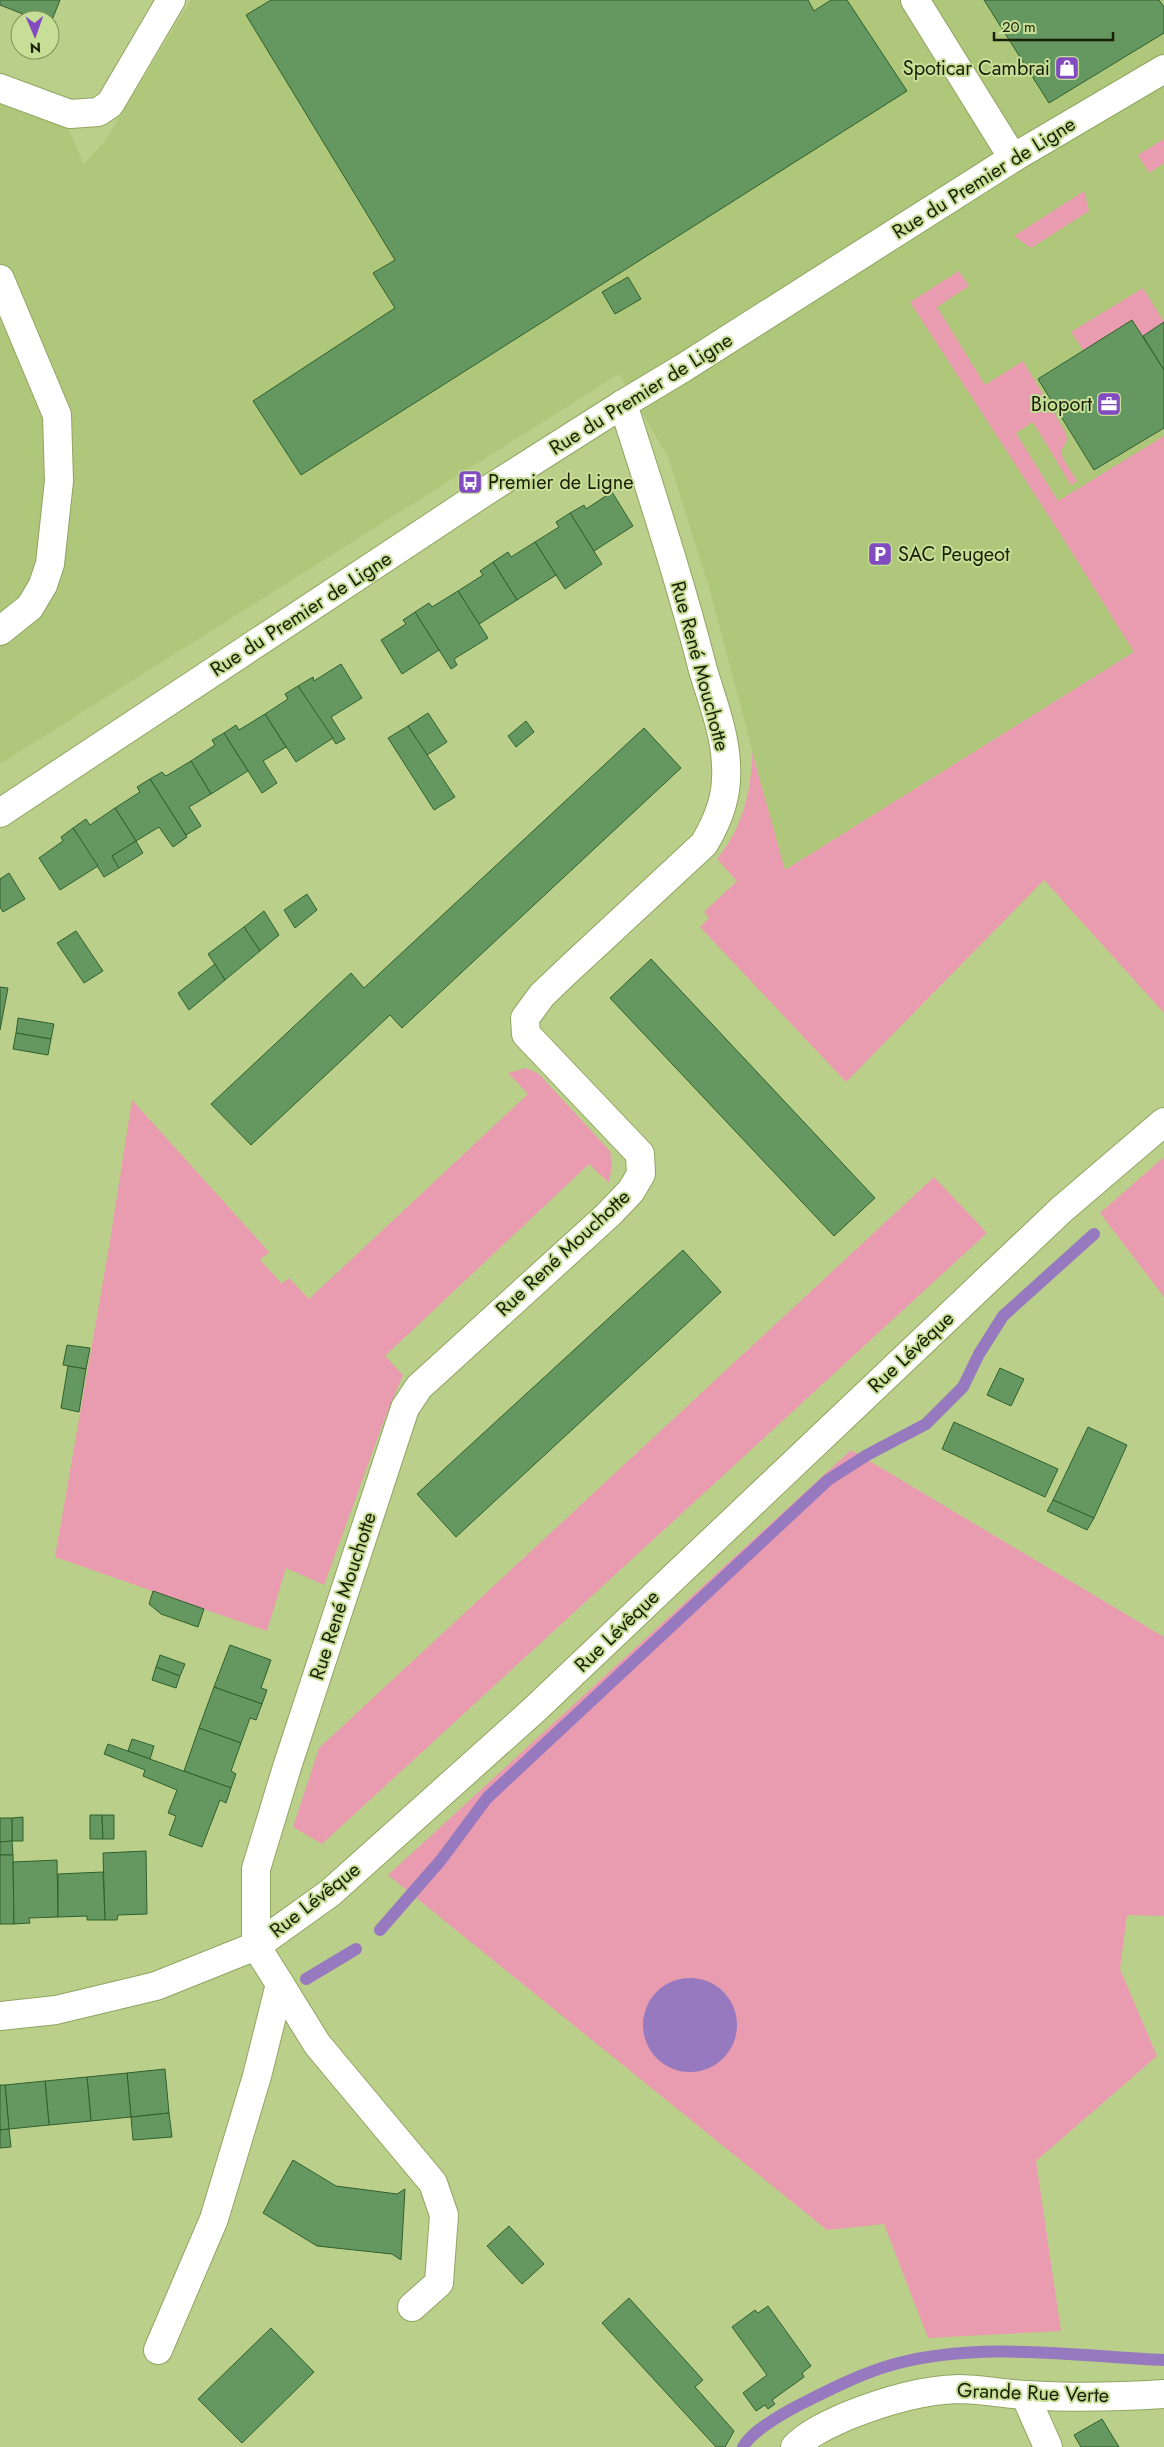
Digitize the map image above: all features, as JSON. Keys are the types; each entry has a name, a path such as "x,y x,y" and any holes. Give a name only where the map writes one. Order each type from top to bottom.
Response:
{"street":[{"path":"0,88 70,114 98,112 110,104 171,0"},
{"path":"915,0 1012,158"},
{"name":"Rue du Premier de Ligne","path":"0,812 478,497 623,404 683,368 1012,158 1164,69"},
{"path":"0,279 57,415 58,480 50,564 43,585 30,607 0,630"},
{"name":"Rue René Mouchotte","path":"256,1946 256,1869 287,1767 405,1408 419,1386 608,1215 631,1191 641,1174 640,1154 526,1034 525,1018 542,995 564,973 704,844 718,820 725,795 726,765 720,731 699,651 623,404"},
{"name":"Rue Lévêque","path":"0,2016 56,2010 156,1986 256,1946 330,1893 534,1710 1061,1210 1164,1122"},
{"path":"256,1946 317,2044 433,2183 444,2215 439,2283 412,2307"},
{"path":"158,2350 214,2219 257,2076 280,1984"},
{"name":"Grande Rue Verte","path":"795,2447 802,2440 834,2422 894,2400 956,2389 988,2389 1025,2396 1164,2394"},
{"path":"1025,2396 1048,2447"}],"shaded area":[{"path":"191,0 1164,0 1164,474 1063,538 1134,652 784,870 710,591 668,457 619,374 0,764 0,93 61,113 84,164 105,141"},
{"path":"1164,139 1164,163 1149,173 1138,155"},
{"path":"1084,191 1089,211 1031,248 1014,236"},
{"path":"959,271 969,286 937,307 985,385 1023,361 1066,433 1067,440 1061,451 1063,459 1077,481 1071,485 1033,422 1016,433 1058,501 1164,436 1164,1013 1044,880 846,1082 700,927 709,918 704,912 737,881 717,859 733,835 744,809 752,767 752,752 785,870 1134,652 1063,538 910,302"},
{"path":"1143,288 1164,322 1143,336 1132,320 1084,351 1071,332"},
{"path":"526,1068 539,1074 610,1151 612,1165 609,1183 589,1164 385,1356 403,1375 385,1418 324,1585 286,1568 267,1631 55,1557 109,1247 132,1100 269,1252 260,1260 282,1284 289,1278 309,1299 528,1094 508,1073"},
{"path":"1164,1157 1164,1297 1100,1213"},
{"path":"934,1177 987,1233 322,1844 293,1827 319,1748"},
{"path":"851,1450 1164,1637 1164,1916 1127,1915 1120,1969 1157,2056 1036,2161 1061,2331 928,2338 884,2224 827,2230 388,1875"},
{"path":"690,1978 708,1982 723,1992 733,2007 737,2025 733,2043 723,2058 708,2068 690,2072 672,2068 657,2058 647,2043 643,2025 647,2007 657,1992 672,1982"}],"building":[{"path":"0,0 60,0 56,10 13,10 0,5"},
{"path":"271,0 808,0 814,11 831,0 847,0 907,91 301,475 253,401 395,308 373,273 395,260 246,15"},
{"name":"Spoticar Cambrai","path":"984,0 1159,0 1164,7 1164,33 1049,103"},
{"path":"628,277 641,299 615,314 602,292"},
{"name":"Bioport","path":"1132,320 1164,370 1164,428 1094,470 1038,379"},
{"path":"1164,322 1164,370 1143,336"},
{"path":"612,492 633,526 594,551 570,513 584,505 586,509"},
{"path":"570,513 602,564 565,589 535,542 559,527 556,522"},
{"path":"535,542 556,575 517,600 493,562 508,552 511,557"},
{"path":"493,562 517,600 479,624 458,591 483,575 480,571"},
{"path":"458,591 488,638 454,659 457,665 451,669 415,612 429,603 432,607"},
{"path":"415,612 439,650 402,674 381,640 406,624 403,620"},
{"path":"341,664 362,698 331,717 345,739 336,744 298,686 313,677 314,681"},
{"path":"298,686 333,738 296,762 265,714 288,699 285,694"},
{"path":"428,713 447,742 427,755 408,726"},
{"path":"265,714 286,747 263,761 277,783 262,793 224,733 236,725 239,730"},
{"path":"526,721 534,732 516,747 508,736"},
{"path":"408,726 455,797 434,810 388,738"},
{"path":"644,728 681,768 402,1028 390,1015 251,1145 211,1104 351,973 364,988"},
{"path":"224,733 248,771 211,794 191,761 215,745 212,740"},
{"path":"191,761 211,794 189,807 201,826 186,835 150,779 162,772 166,776"},
{"path":"150,779 187,837 173,847 159,827 136,841 115,808 140,792 137,787"},
{"path":"115,808 136,841 112,856 119,868 104,877 73,828 86,819 90,825"},
{"path":"73,828 98,866 60,890 39,858 63,841 61,837"},
{"path":"136,841 143,853 119,868 112,856"},
{"path":"9,873 25,899 3,912 0,907 0,879"},
{"path":"307,894 317,910 295,928 284,910"},
{"path":"264,911 279,935 260,951 244,927"},
{"path":"244,927 260,951 225,980 208,954"},
{"path":"76,931 103,971 84,983 57,943"},
{"path":"651,959 875,1198 834,1236 610,998"},
{"path":"215,964 225,980 189,1010 178,993"},
{"path":"0,987 8,988 0,1030"},
{"path":"18,1018 54,1024 51,1039 16,1033"},
{"path":"16,1033 51,1039 48,1055 13,1049"},
{"path":"683,1250 721,1292 456,1537 417,1494"},
{"path":"67,1345 90,1348 86,1369 63,1365"},
{"path":"68,1366 86,1369 79,1412 61,1408"},
{"path":"1000,1368 1024,1379 1011,1406 987,1395"},
{"path":"954,1422 1058,1469 1045,1497 942,1449"},
{"path":"1088,1427 1127,1445 1094,1518 1053,1500"},
{"path":"1053,1500 1094,1518 1087,1530 1047,1511"},
{"path":"153,1591 204,1609 198,1627 161,1614 149,1604"},
{"path":"230,1645 271,1660 261,1688 267,1690 262,1704 214,1687"},
{"path":"160,1655 185,1664 180,1676 156,1667"},
{"path":"156,1667 180,1676 176,1688 152,1680"},
{"path":"214,1687 262,1704 256,1720 250,1718 241,1743 199,1728"},
{"path":"199,1728 241,1743 231,1771 236,1774 231,1788 184,1771"},
{"path":"132,1739 154,1746 150,1759 128,1751"},
{"path":"108,1744 231,1788 226,1803 220,1800 202,1847 169,1835 176,1816 168,1813 177,1790 143,1776 145,1770 104,1754"},
{"path":"90,1815 102,1815 103,1839 90,1839"},
{"path":"102,1815 114,1815 114,1839 103,1839"},
{"path":"23,1817 23,1841 12,1841 12,1818"},
{"path":"0,1818 12,1818 12,1841 0,1842"},
{"path":"12,1841 13,1855 0,1855 0,1842"},
{"path":"146,1851 147,1914 118,1915 117,1920 105,1920 103,1853"},
{"path":"0,1855 13,1855 14,1924 0,1924"},
{"path":"57,1860 58,1917 29,1918 30,1923 14,1924 13,1862"},
{"path":"103,1872 105,1920 87,1920 87,1916 58,1917 58,1874"},
{"path":"165,2069 169,2113 131,2117 127,2073"},
{"path":"127,2073 131,2117 91,2121 87,2077"},
{"path":"87,2077 91,2121 49,2125 45,2081"},
{"path":"45,2081 49,2125 9,2129 5,2085"},
{"path":"0,2085 5,2085 9,2129 0,2130"},
{"path":"169,2113 172,2137 133,2140 131,2117"},
{"path":"9,2129 11,2147 0,2148 0,2130"},
{"path":"293,2160 336,2186 397,2194 405,2189 401,2260 392,2254 317,2246 263,2213"},
{"path":"509,2226 544,2264 522,2284 487,2246"},
{"path":"629,2298 703,2380 695,2387 734,2431 725,2447 716,2447 602,2323"},
{"path":"768,2306 811,2366 802,2373 804,2377 772,2400 775,2404 768,2409 765,2405 756,2411 743,2393 767,2375 732,2327 755,2310 758,2313"},
{"path":"271,2328 314,2372 242,2443 198,2399"},
{"path":"1102,2419 1119,2447 1081,2447 1074,2435"}],"waterway":[{"path":"380,1930 441,1860 487,1798 828,1480 867,1455 926,1424 963,1387 979,1354 1003,1316 1094,1234"},
{"path":"306,1979 356,1949"},
{"path":"743,2447 754,2434 772,2421 828,2390 884,2367 927,2357 960,2353 1029,2352 1164,2360"}],"place":[{"name":"Spoticar Cambrai","path":"1067,68"},
{"name":"Bioport","path":"1109,404"},
{"name":"Premier de Ligne","path":"470,482"},
{"name":"SAC Peugeot","path":"880,554"}]}
